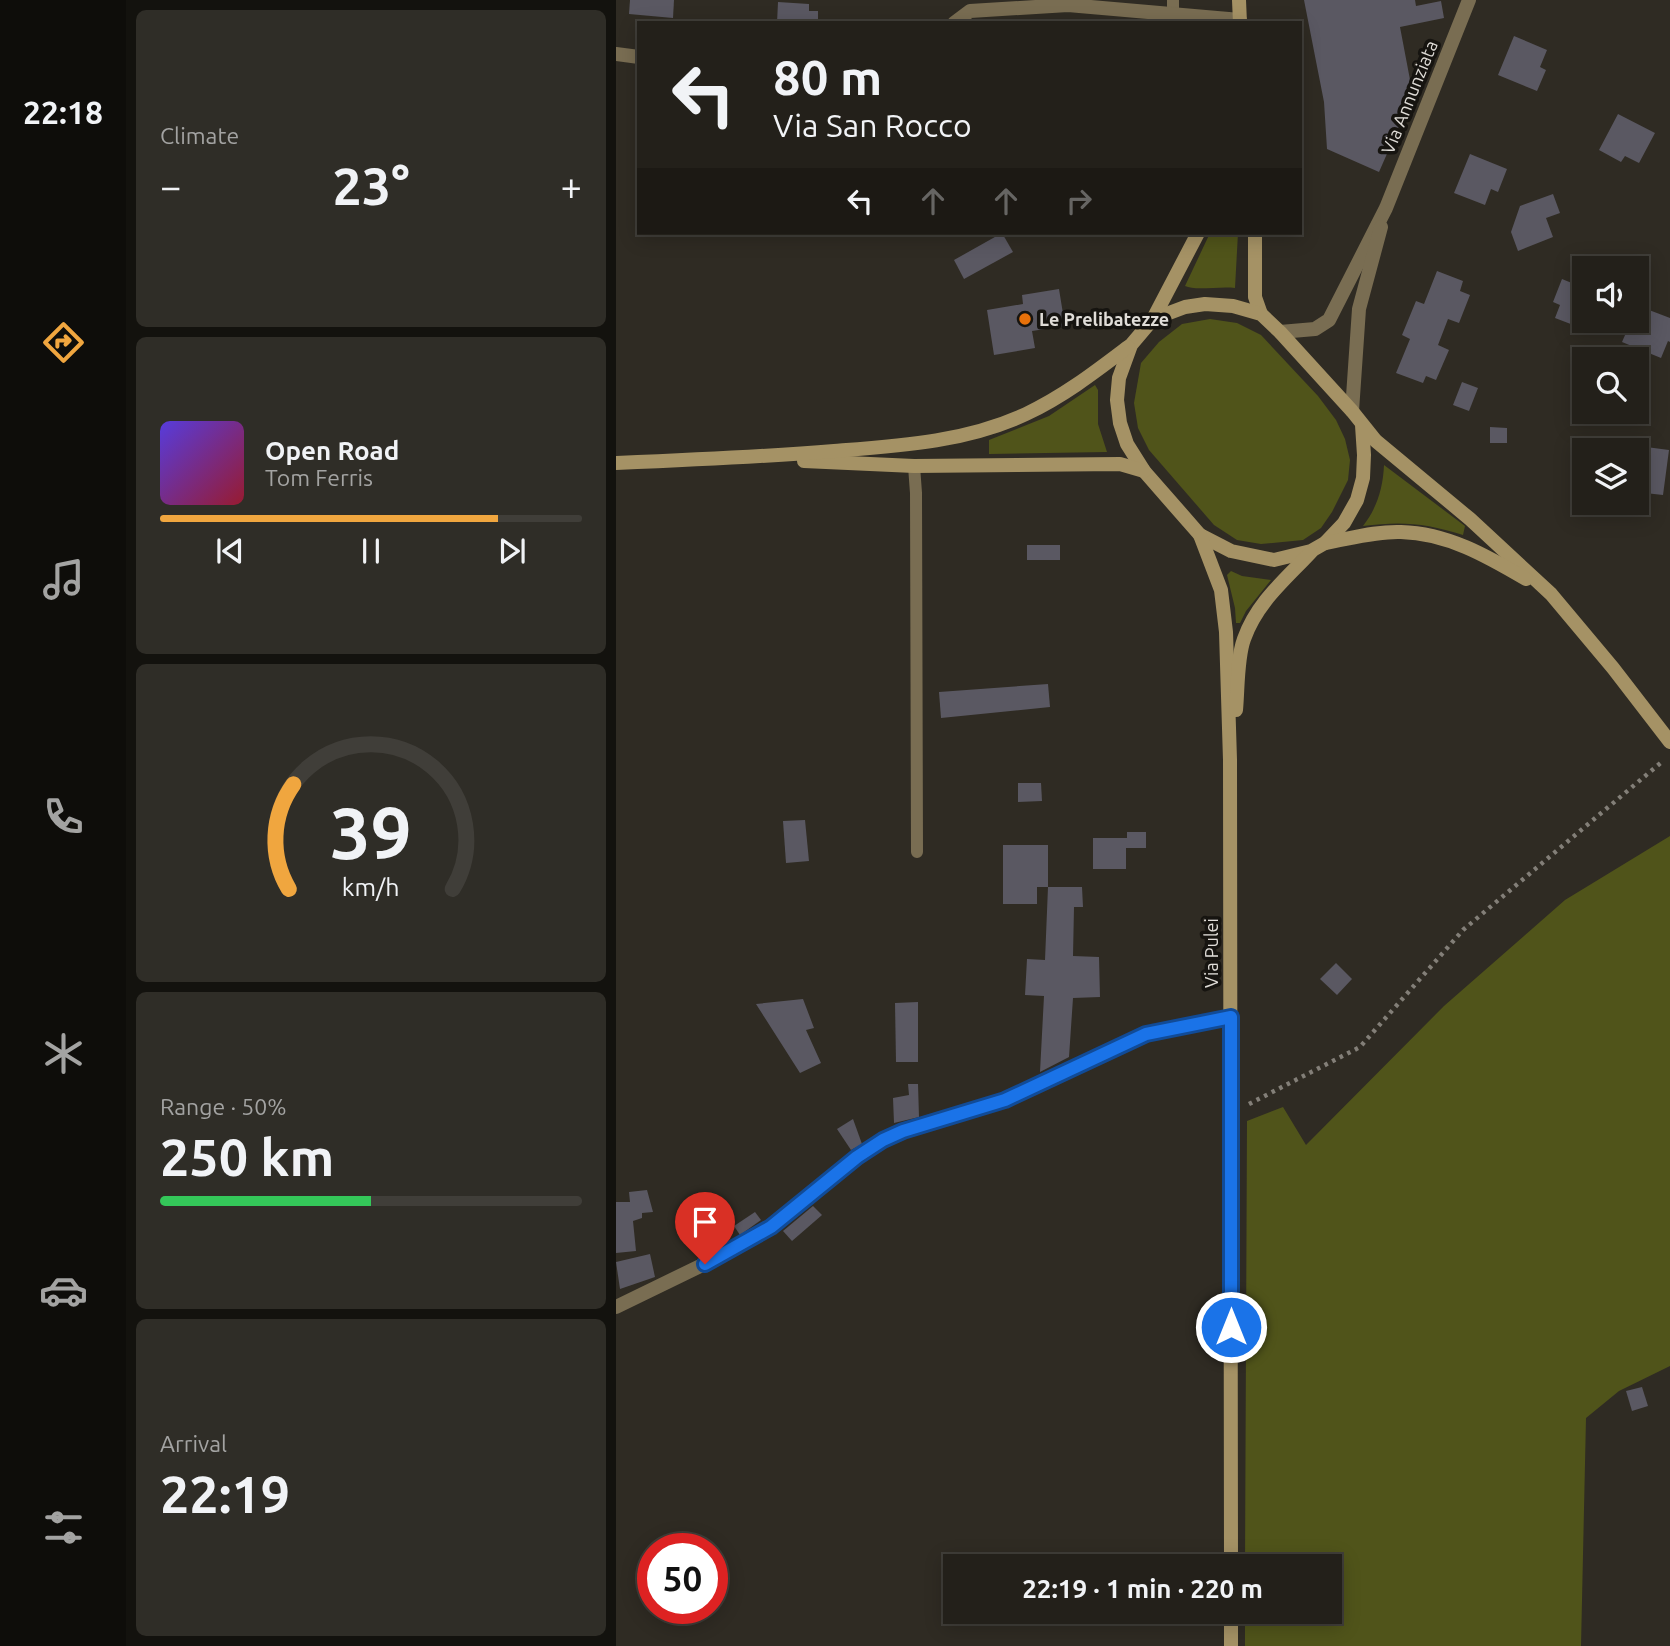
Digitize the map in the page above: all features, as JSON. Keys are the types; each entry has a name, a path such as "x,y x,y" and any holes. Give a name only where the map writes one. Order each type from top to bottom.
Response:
{"main road":[{"path":"1238,0 1240,21"},
{"path":"616,463 743,458 918,445 983,429 1024,415 1086,380 1131,345 1153,319 1197,235"},
{"path":"1255,235 1255,297 1261,314 1352,411 1376,441 1470,519 1551,594 1670,742"},
{"path":"1153,319 1185,307 1205,304 1233,306 1261,314"},
{"path":"1131,345 1121,370 1117,400 1120,423 1127,444 1144,471 1200,536 1221,590 1226,632 1230,760"},
{"path":"1230,760 1244,640 1257,612 1272,590 1344,523 1357,500 1363,478 1362,425"},
{"path":"743,458 914,466 1120,464 1144,471"},
{"path":"1325,543 1399,532 1438,536 1485,554 1551,594"},
{"path":"1200,536 1231,551 1274,560 1311,551"},
{"name":"Via Pulei","path":"1230,760 1231,1554"},
{"path":"1231,1624 1231,1646"}],"street":[{"name":"Via Annunziata","path":"1386,208 1469,0"},
{"path":"957,21 970,11 1068,5 1173,7 1236,21"},
{"path":"616,54 637,57"},
{"path":"1280,332 1315,329 1329,320 1386,208"},
{"path":"1352,411 1359,309 1386,208"},
{"path":"616,1307 727,1253 771,1227 857,1157 883,1140 903,1131 1005,1100 1146,1034 1231,1017"}],"lane":[{"path":"914,466 917,852"}],"path":[{"path":"1231,1114 1360,1047 1463,930 1670,755"}],"green space":[{"path":"1209,235 1238,235 1235,288 1185,286"},
{"path":"1210,319 1237,323 1261,335 1318,396 1336,420 1345,439 1350,460 1348,480 1321,528 1303,540 1261,544 1237,540 1214,525 1149,450 1138,428 1134,403 1141,363 1159,342 1182,324"},
{"path":"1095,385 1098,390 1098,424 1107,452 989,454 989,440 1049,416"},
{"path":"1384,465 1465,526 1463,535 1413,524 1363,526 1378,497"},
{"path":"1231,571 1242,576 1271,580 1246,611 1240,623 1236,623 1227,575"},
{"path":"1670,836 1670,1366 1619,1391 1586,1418 1581,1646 1245,1646 1245,1624 1342,1624 1342,1554 1245,1554 1247,1121 1283,1107 1306,1145 1444,1006 1565,900"}],"building":[{"path":"630,0 674,0 673,18 629,14"},
{"path":"1304,0 1415,0 1416,6 1441,1 1444,18 1400,27 1411,85 1418,83 1379,172 1327,149 1324,102"},
{"path":"778,2 809,4 809,11 818,11 818,21 777,21"},
{"path":"1514,36 1547,50 1540,67 1546,70 1537,91 1498,75"},
{"path":"1618,114 1655,133 1639,163 1625,156 1621,162 1599,150"},
{"path":"1470,154 1507,169 1498,192 1491,189 1485,205 1454,193"},
{"path":"1553,194 1560,213 1546,218 1553,237 1518,251 1511,232 1520,206"},
{"path":"998,235 1003,235 1013,252 964,279 954,260"},
{"path":"1437,271 1463,281 1460,291 1470,295 1459,323 1448,319 1438,345 1449,350 1436,380 1426,376 1423,383 1396,373 1410,339 1402,335 1416,301 1424,304"},
{"path":"1562,279 1572,283 1572,324 1555,318 1560,305 1553,302"},
{"path":"1059,289 1065,326 1032,331 1035,348 994,355 987,310 1023,304 1022,295"},
{"path":"1649,310 1670,318 1670,342 1668,341 1661,358 1649,353 1649,347 1634,347 1622,342 1626,333 1649,333"},
{"path":"1462,382 1478,388 1469,411 1453,405"},
{"path":"1490,427 1507,428 1507,443 1490,443"},
{"path":"1649,447 1669,450 1663,495 1649,493"},
{"path":"1027,545 1060,545 1060,560 1027,560"},
{"path":"1048,684 1050,707 941,718 939,692"},
{"path":"1018,783 1041,783 1042,801 1018,802"},
{"path":"805,820 809,861 786,863 783,821"},
{"path":"1127,832 1146,832 1146,848 1126,848 1126,869 1093,869 1093,838 1127,838"},
{"path":"1003,845 1048,845 1048,887 1037,887 1037,904 1003,904"},
{"path":"1048,887 1082,887 1083,907 1074,907 1073,956 1099,957 1100,997 1073,998 1069,1057 1040,1072 1044,996 1025,995 1027,959 1045,960"},
{"path":"1336,963 1352,979 1337,995 1320,979"},
{"path":"803,999 814,1028 806,1030 821,1063 800,1073 756,1004"},
{"path":"918,1002 918,1062 896,1062 895,1003"},
{"path":"908,1084 918,1084 919,1117 894,1123 893,1098 909,1095"},
{"path":"853,1119 862,1144 851,1150 837,1129"},
{"path":"647,1190 653,1212 642,1213 642,1218 633,1221 636,1251 616,1253 616,1202 630,1202 629,1192"},
{"path":"813,1206 822,1215 792,1241 783,1231"},
{"path":"755,1212 761,1220 740,1235 734,1226"},
{"path":"650,1254 655,1277 620,1289 616,1262"},
{"path":"1642,1387 1648,1406 1632,1411 1626,1391"}],"place":[{"name":"Le Prelibatezze","path":"1025,319"}],"route":[{"path":"705,1264 771,1227 857,1157 883,1140 903,1131 1005,1100 1146,1034 1231,1017 1231,1327"}]}
